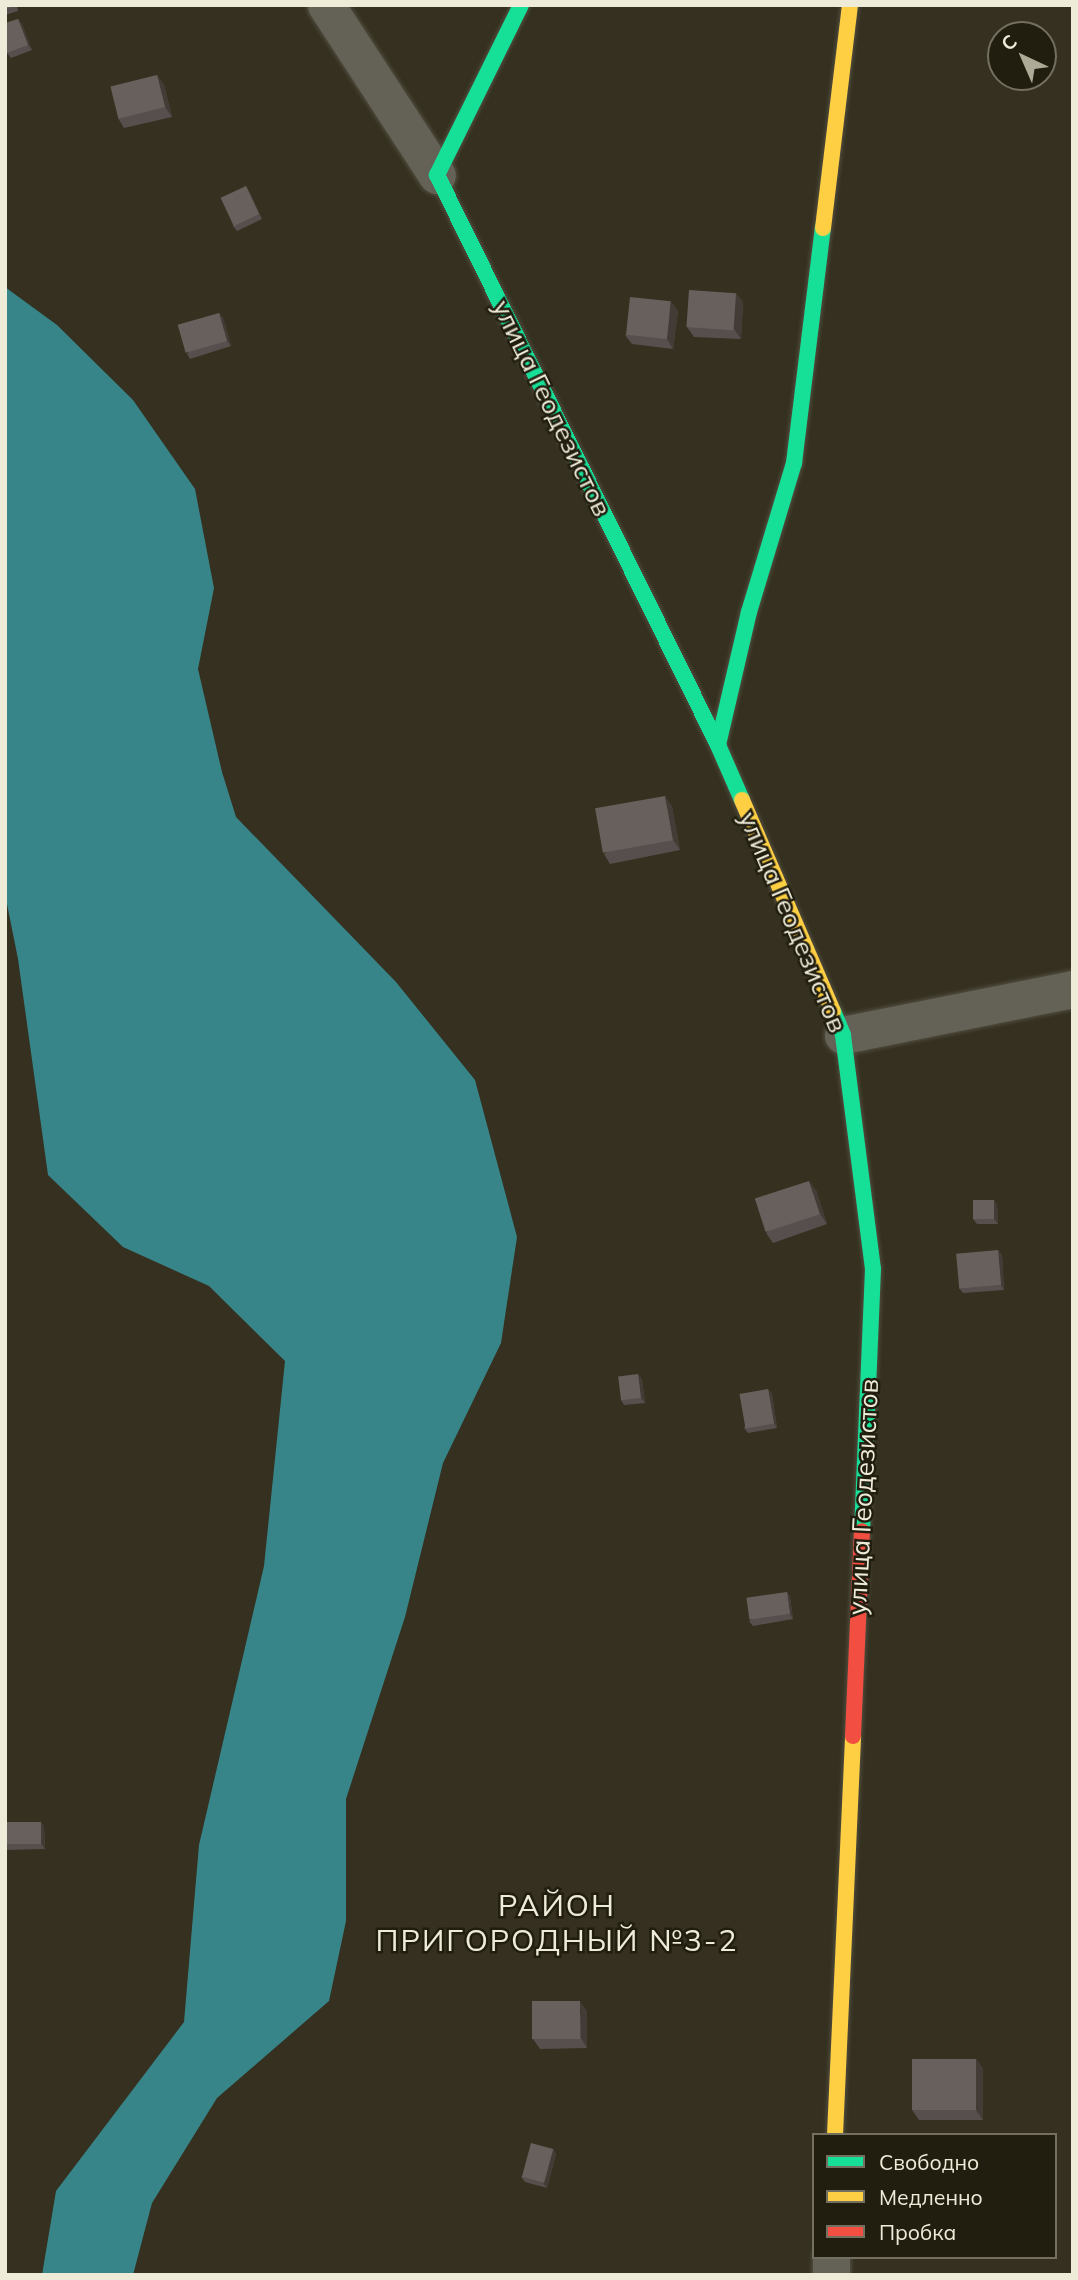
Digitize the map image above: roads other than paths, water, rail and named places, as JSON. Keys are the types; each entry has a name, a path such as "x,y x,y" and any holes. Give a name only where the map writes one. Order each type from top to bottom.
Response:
{"street":[{"path":"326,5 438,175"},
{"path":"438,175 521,5"},
{"path":"718,745 748,612 794,463 850,5"},
{"name":"улица Геодезистов","path":"438,175 718,745 843,1035 873,1269 835,2133"},
{"path":"843,1035 1073,989"}],"water":[{"path":"5,287 57,325 133,400 195,489 214,588 198,669 222,772 236,817 396,982 475,1080 517,1237 501,1343 443,1463 405,1617 346,1799 346,1921 329,2001 217,2098 152,2203 133,2275 42,2275 56,2191 184,2022 199,1845 264,1566 285,1361 209,1286 123,1247 48,1175 18,959 5,894"}],"district":[{"name":"РАЙОН ПРИГОРОДНЫЙ №3-2","path":"557,1922"}]}
